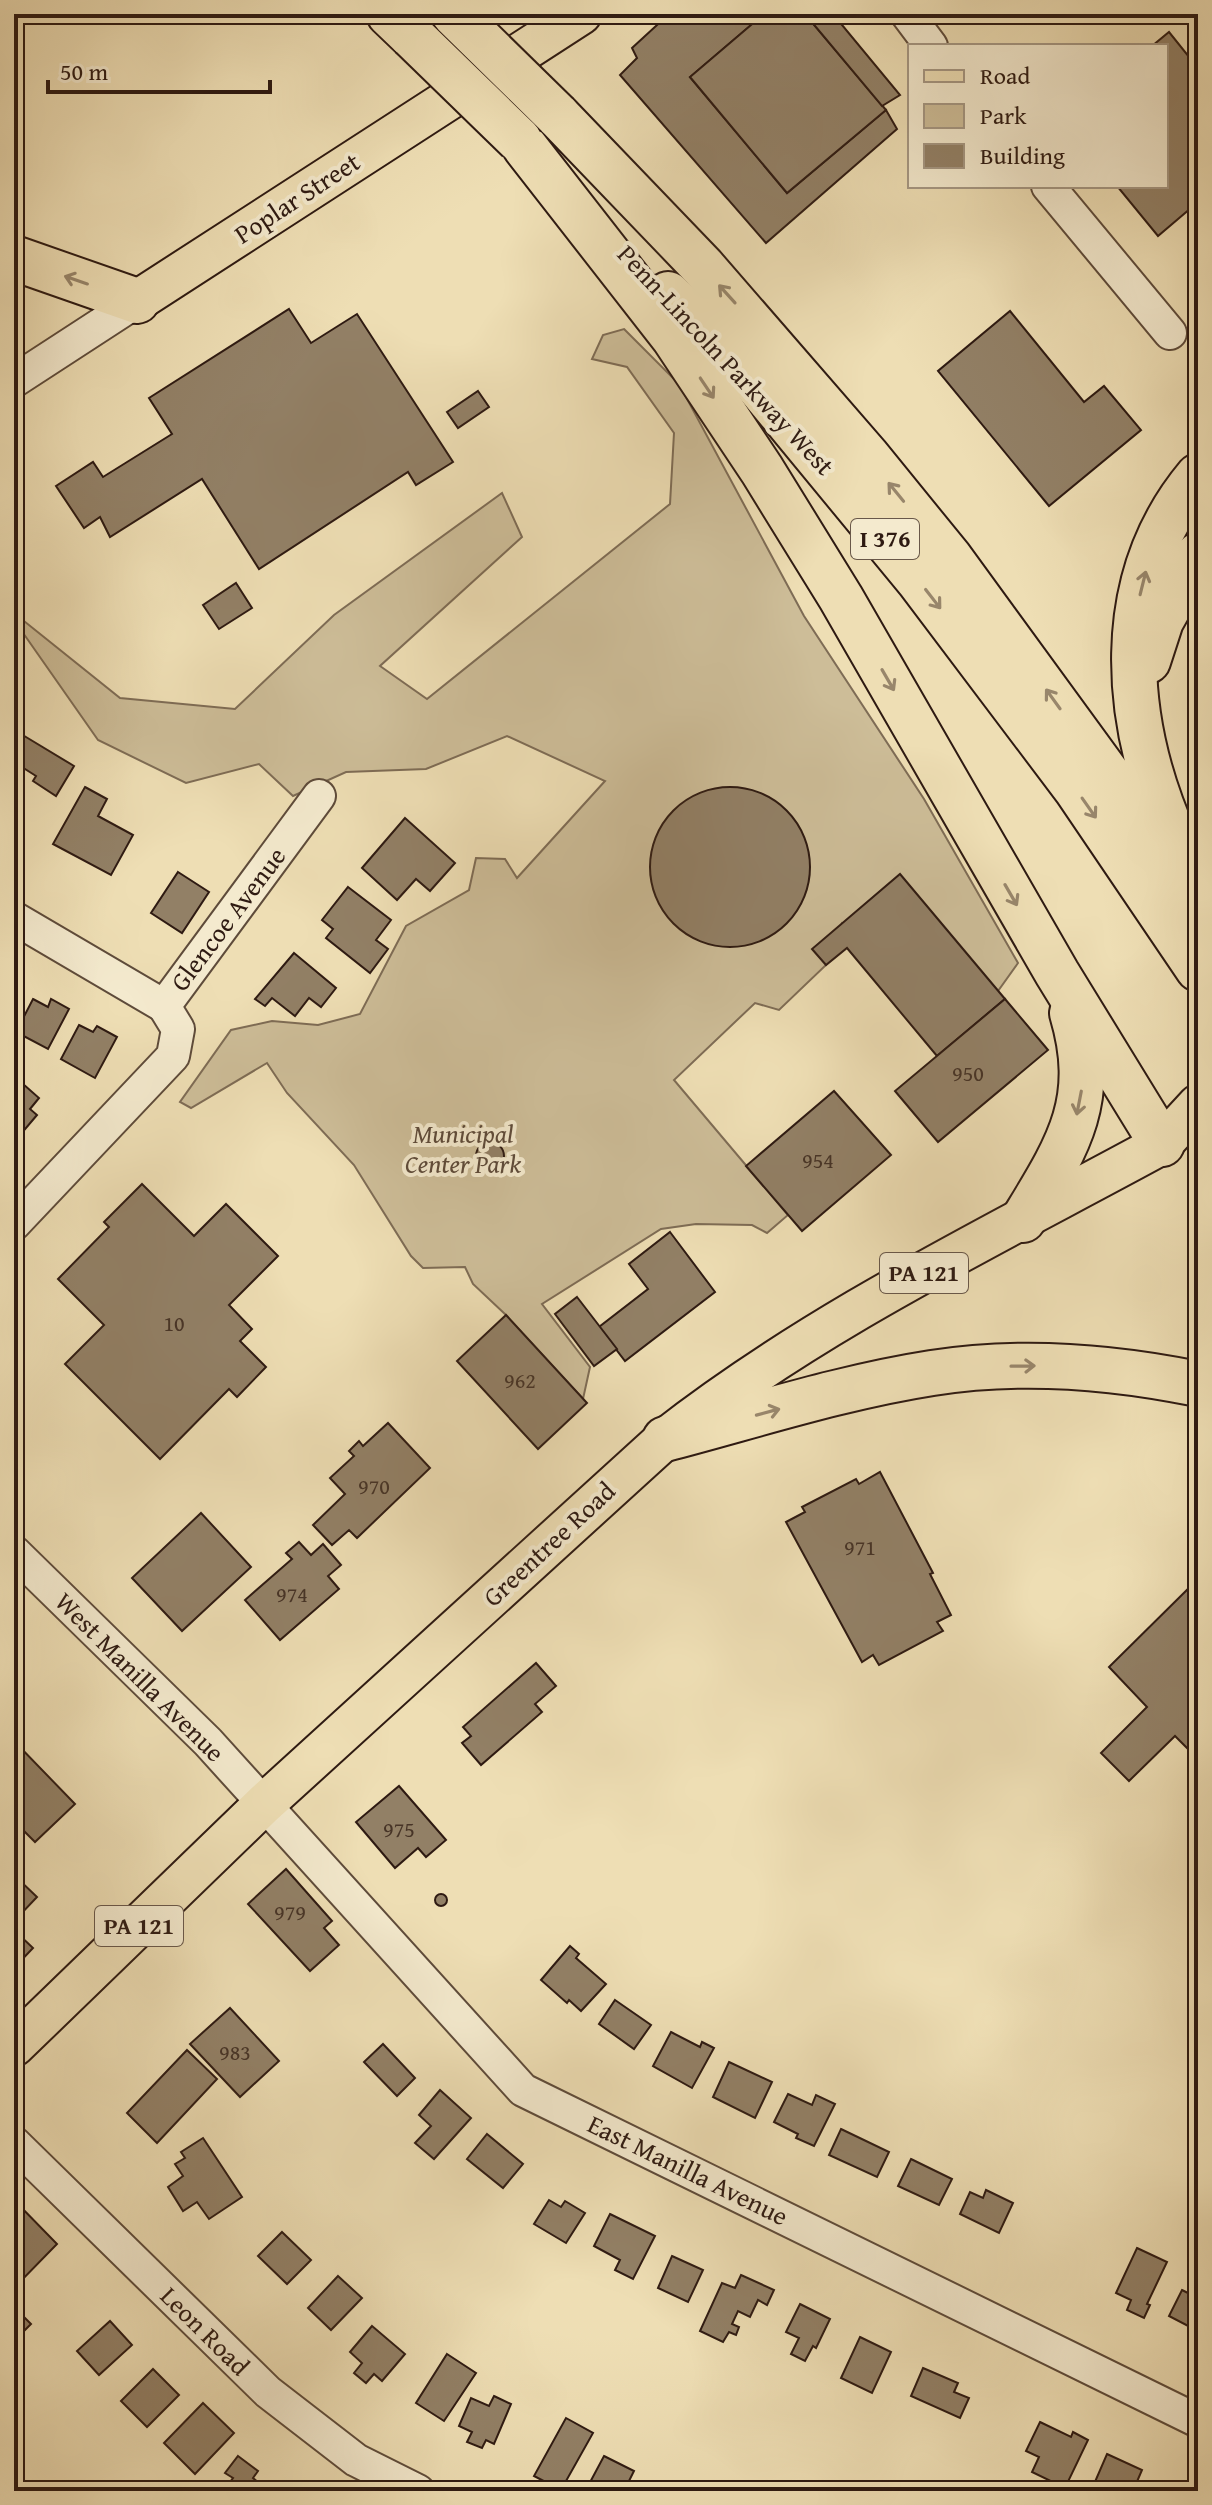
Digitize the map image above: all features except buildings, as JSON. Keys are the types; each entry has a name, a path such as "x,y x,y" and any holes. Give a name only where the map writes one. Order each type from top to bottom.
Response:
{"highway":[{"name":"Penn-Lincoln Parkway West","path":"454,14 557,115 703,267 876,467 950,558 1198,898"},
{"name":"Penn-Lincoln Parkway West","path":"400,25 522,143 755,382 838,480 937,604 1076,789 1198,969"},
{"path":"522,143 674,338 762,470 841,598 1057,973 1180,1142"},
{"path":"14,258 137,301"},
{"path":"1198,476 1170,515 1157,541 1137,606 1133,672 1142,743 1163,812 1198,886"},
{"path":"1142,743 1143,691 1148,659 1161,621 1198,555"},
{"path":"1023,1220 1072,1133 1083,1083 1078,1034 1057,973"},
{"path":"665,1439 879,1383 984,1367 1090,1368 1145,1373 1198,1384"}],"main road":[{"name":"Poplar Street","path":"137,301 581,14"},
{"name":"Greentree Road","path":"14,2046 264,1804 665,1439 728,1390 803,1341 1023,1220 1180,1142 1198,1105"}],"street":[{"path":"907,14 930,44"},
{"path":"1050,188 1170,333"},
{"name":"Poplar Street","path":"14,381 137,301"},
{"name":"Glencoe Avenue","path":"14,1224 173,1056 178,1029 164,1006 319,796"},
{"path":"14,918 164,1006"},
{"name":"West Manilla Avenue","path":"14,1552 208,1742 264,1804"},
{"name":"East Manilla Avenue","path":"264,1804 523,2090 1198,2421"},
{"name":"Leon Road","path":"14,2143 268,2392 356,2460 418,2491"}],"green space":[{"name":"Municipal Center Park","path":"624,329 679,384 804,616 924,799 1018,963 998,991 842,923 826,965 779,1010 755,1003 674,1080 788,1215 767,1233 752,1225 696,1224 661,1229 542,1304 590,1367 583,1399 506,1315 473,1284 465,1267 423,1268 411,1256 354,1165 287,1093 267,1063 191,1108 180,1102 231,1030 272,1021 318,1025 360,1014 406,926 469,890 476,858 505,859 517,878 605,781 507,736 426,769 346,772 293,796 259,764 186,783 98,740 14,620 14,613 120,698 235,709 334,615 502,493 522,537 380,666 427,699 670,504 674,433 627,367 592,359 603,335"}]}
